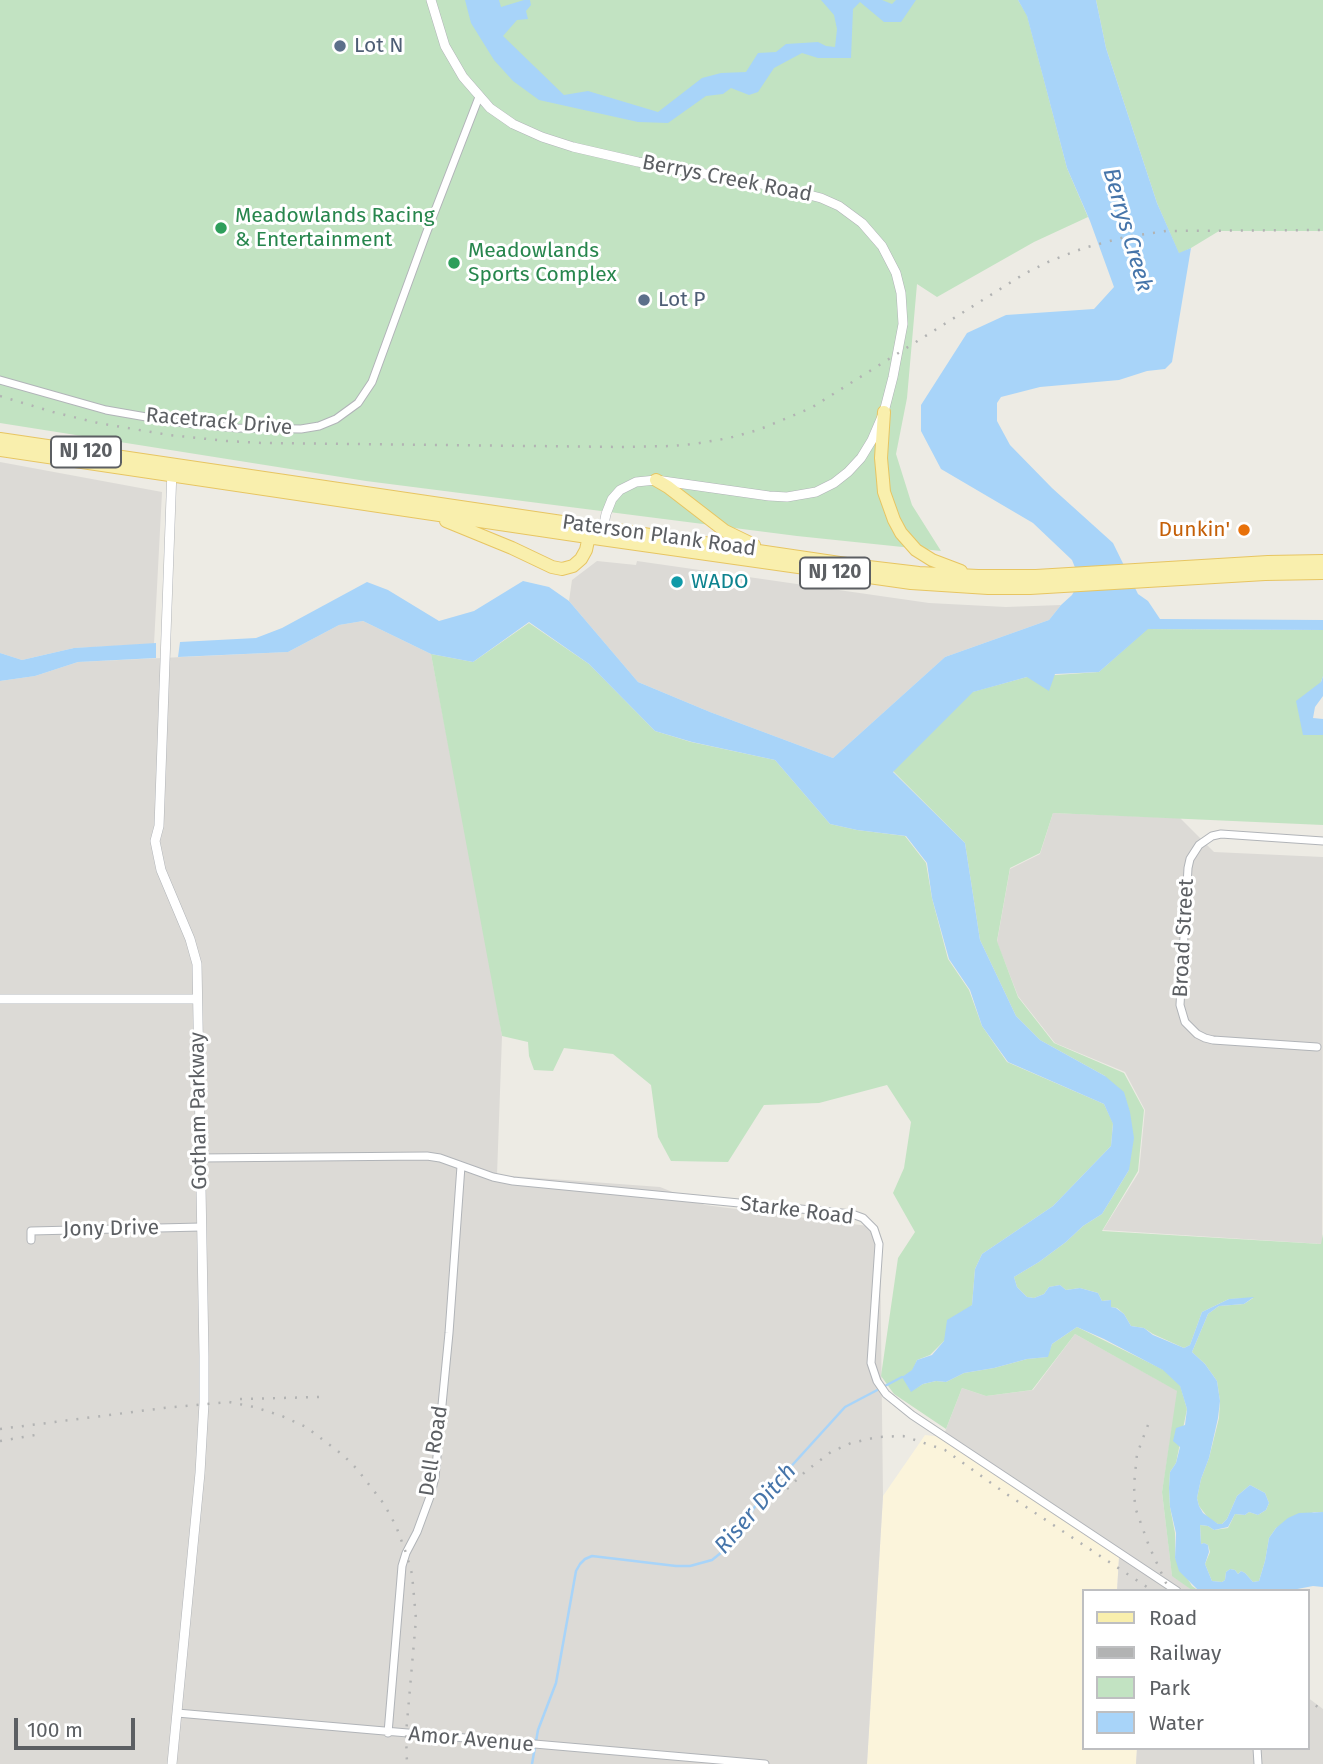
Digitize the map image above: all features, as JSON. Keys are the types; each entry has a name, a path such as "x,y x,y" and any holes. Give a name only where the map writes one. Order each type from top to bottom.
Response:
{"main road":[{"path":"884,412 881,458 883,480 887,502 897,527 912,545 927,557 978,576"},
{"name":"Paterson Plank Road","path":"0,439 426,513 773,553 897,571 1069,580"},
{"name":"Paterson Plank Road","path":"0,450 172,470 911,583 988,588 1276,562 1323,561"},
{"path":"656,480 725,531 773,553"},
{"path":"426,513 557,568 568,568 578,563 596,533"},
{"name":"Paterson Plank Road","path":"1138,576 1323,573"}],"street":[{"name":"Berrys Creek Road","path":"431,0 442,37 463,77 496,113 513,124 553,141 638,162 802,192 830,201 855,217 875,237 896,273 903,303 902,335 884,412 867,449 855,466 834,483 808,495 778,497 656,480 636,482 620,490 609,504 596,533"},
{"name":"Racetrack Drive","path":"0,380 106,410 175,422 237,428 301,429 336,419 358,403 372,382 479,97"},
{"name":"Gotham Parkway","path":"172,470 159,826 155,841 161,870 195,952 197,964 204,1356 200,1473 172,1764"},
{"name":"Broad Street","path":"1317,1047 1205,1038 1185,1022 1180,1005 1188,867 1199,845 1212,836 1221,834 1323,841"},
{"path":"0,999 197,999"},
{"name":"Starke Road","path":"199,1158 427,1156 513,1181 852,1214 874,1229 879,1244 870,1363 873,1374 886,1394 912,1415 1174,1589"},
{"name":"Dell Road","path":"388,1732 402,1566 417,1532 435,1477 461,1166"},
{"name":"Jony Drive","path":"31,1240 31,1231 201,1227"},
{"name":"Amor Avenue","path":"177,1713 765,1764"}],"shaded area":[{"path":"0,462 162,492 154,644 74,648 22,660 0,653"},
{"path":"597,561 636,565 637,561 929,603 1006,607 1061,605 1049,620 945,657 833,758 638,682 569,601 572,580"},
{"path":"363,621 431,654 502,1036 497,1175 660,1187 705,1205 868,1226 880,1246 883,1496 867,1764 0,1764 0,681 35,676 78,662 288,652 339,625"},
{"path":"1053,813 1180,818 1214,852 1323,857 1322,1244 1103,1230 1139,1172 1145,1110 1125,1072 1055,1043 1018,996 997,942 1010,869 1040,854"},
{"path":"1075,1334 1178,1391 1162,1492 1172,1575 1190,1589 1117,1589 1119,1557 943,1437 962,1388 986,1396 1033,1390"},
{"path":"925,1435 943,1437 1119,1557 1117,1589 1082,1589 1082,1750 1137,1750 1136,1764 867,1764 883,1496"},
{"path":"1309,1698 1323,1709 1323,1764 1136,1764 1137,1750 1309,1750"}],"green space":[{"name":"Meadowlands Sports Complex","path":"0,0 1018,0 1027,15 1067,168 1088,217 1034,242 937,297 917,284 907,398 896,454 912,505 941,551 797,536 366,481 0,423"},
{"path":"1096,0 1323,0 1323,231 1219,231 1179,254 1157,203 1106,48"},
{"path":"529,623 589,664 655,731 691,742 775,760 830,824 905,836 926,863 948,959 969,990 982,1026 1007,1062 1104,1104 1113,1123 1111,1146 1053,1206 982,1254 975,1269 972,1305 944,1341 930,1355 917,1360 913,1370 903,1377 911,1391 923,1384 946,1382 964,1373 1047,1357 1052,1344 1077,1327 1164,1370 1180,1385 1187,1409 1176,1463 1170,1472 1169,1489 1175,1533 1175,1558 1196,1589 1190,1589 1172,1576 1162,1492 1177,1391 1075,1334 1032,1390 986,1396 962,1388 946,1429 894,1394 881,1376 898,1258 915,1232 893,1193 904,1168 911,1122 887,1085 819,1103 764,1105 728,1162 671,1161 658,1137 651,1085 613,1054 564,1048 553,1071 534,1070 528,1042 502,1036 431,654 473,662"},
{"path":"1147,629 1323,630 1323,676 1303,735 1323,735 1323,825 1053,813 1040,853 1010,868 997,941 1018,997 1054,1043 1124,1073 1144,1110 1138,1171 1102,1231 1321,1244 1323,1234 1323,1512 1314,1512 1276,1528 1269,1538 1259,1581 1253,1582 1245,1573 1241,1571 1238,1574 1230,1569 1222,1582 1212,1581 1205,1564 1210,1552 1208,1545 1201,1544 1200,1525 1214,1530 1228,1528 1235,1514 1245,1515 1249,1512 1258,1515 1266,1510 1269,1503 1265,1493 1250,1485 1237,1496 1222,1524 1209,1519 1199,1506 1197,1498 1219,1418 1220,1401 1217,1381 1192,1352 1208,1314 1219,1306 1244,1304 1253,1298 1229,1299 1202,1312 1190,1345 1184,1348 1144,1328 1131,1326 1124,1314 1111,1307 1111,1300 1102,1301 1098,1293 1080,1288 1066,1290 1060,1285 1049,1287 1044,1294 1034,1298 1027,1297 1017,1287 1014,1277 1039,1262 1102,1214 1129,1170 1105,1076 1040,1040 1016,1016 980,940 965,843 893,771 972,692 1027,677 1099,672"}],"water":[{"path":"465,0 499,0 501,7 530,0 531,5 526,11 528,19 517,20 503,36 564,95 588,91 658,112 702,78 721,73 746,72 758,53 776,52 786,44 818,42 835,47 837,29 834,15 821,0 882,0 892,4 896,0 916,0 901,22 884,22 860,2 853,9 851,58 818,58 802,53 774,68 758,92 749,95 731,88 723,94 706,96 668,123 638,122 539,100 513,81 494,60 471,23"},
{"name":"Berrys Creek","path":"1018,0 1096,0 1106,48 1157,203 1179,253 1191,248 1172,362 1165,369 1147,371 1119,380 1040,387 1001,397 997,403 997,421 1010,445 1052,488 1113,543 1138,594 1148,601 1160,619 1323,620 1323,630 1148,629 1099,672 1055,674 1049,691 1027,677 973,692 893,772 965,843 980,940 1016,1016 1040,1040 1105,1076 1124,1092 1130,1112 1134,1138 1129,1170 1102,1214 1039,1262 1014,1277 1017,1287 1027,1297 1034,1298 1044,1294 1049,1287 1060,1285 1066,1290 1080,1288 1098,1293 1102,1301 1111,1300 1111,1307 1124,1314 1131,1326 1144,1328 1153,1335 1184,1348 1190,1345 1202,1312 1229,1299 1254,1297 1244,1304 1219,1306 1208,1314 1192,1352 1217,1381 1220,1401 1209,1458 1197,1498 1203,1513 1218,1524 1227,1519 1237,1496 1250,1485 1265,1493 1269,1503 1266,1510 1258,1515 1249,1512 1245,1515 1235,1514 1228,1527 1214,1530 1200,1525 1201,1544 1208,1545 1209,1552 1205,1564 1212,1581 1225,1580 1226,1572 1230,1569 1238,1574 1241,1571 1245,1573 1253,1582 1259,1581 1269,1538 1276,1528 1299,1513 1323,1512 1323,1587 1197,1589 1179,1571 1175,1558 1176,1533 1169,1488 1170,1472 1176,1463 1180,1447 1173,1441 1176,1428 1185,1425 1187,1409 1180,1386 1163,1370 1104,1339 1077,1327 1052,1344 1048,1357 964,1373 946,1382 923,1384 911,1392 902,1377 912,1370 917,1360 932,1355 944,1341 947,1320 972,1305 975,1269 982,1254 1053,1206 1111,1146 1113,1124 1104,1104 1008,1062 982,1026 970,990 949,959 932,898 927,863 906,836 830,824 775,760 655,731 589,664 529,622 473,662 431,654 363,621 339,625 288,652 178,657 180,642 256,638 282,628 367,582 388,590 439,621 474,611 523,581 549,587 569,601 638,682 833,758 945,657 1049,620 1072,595 1080,580 1072,560 1033,523 941,469 921,431 921,405 967,333 1006,315 1094,309 1114,287 1067,168 1027,16"},
{"path":"156,643 156,658 78,662 35,676 0,681 0,653 22,660 74,648"},
{"path":"1323,676 1323,696 1315,707 1313,718 1323,719 1323,735 1303,735 1296,701 1321,682"}],"waterway":[{"name":"Riser Ditch","path":"532,1764 538,1730 556,1683 576,1571 580,1564 592,1556 676,1566 690,1566 712,1560 727,1548 756,1505 845,1407 902,1377"}],"railway":[{"path":"0,396 98,423 227,441 624,447 694,444 758,430 811,408 1024,274 1084,248 1125,237 1166,231 1323,230"},
{"path":"240,1399 320,1397"},
{"path":"0,1429 229,1402 282,1416 306,1427 343,1455 384,1504 396,1526 412,1574 416,1619 406,1734 407,1764"},
{"path":"1148,1425 1137,1454 1135,1507 1149,1546 1170,1589"},
{"path":"0,1441 41,1434"},
{"path":"787,1489 831,1452 851,1443 878,1437 903,1436 945,1450 1150,1589"},
{"path":"1309,1700 1323,1711"}],"place":[{"name":"Lot N","path":"340,46"},
{"name":"Meadowlands Racing & Entertainment","path":"221,228"},
{"name":"Meadowlands Sports Complex","path":"454,263"},
{"name":"Lot P","path":"644,300"},
{"name":"Dunkin'","path":"1244,530"},
{"name":"WADO","path":"677,582"}]}
